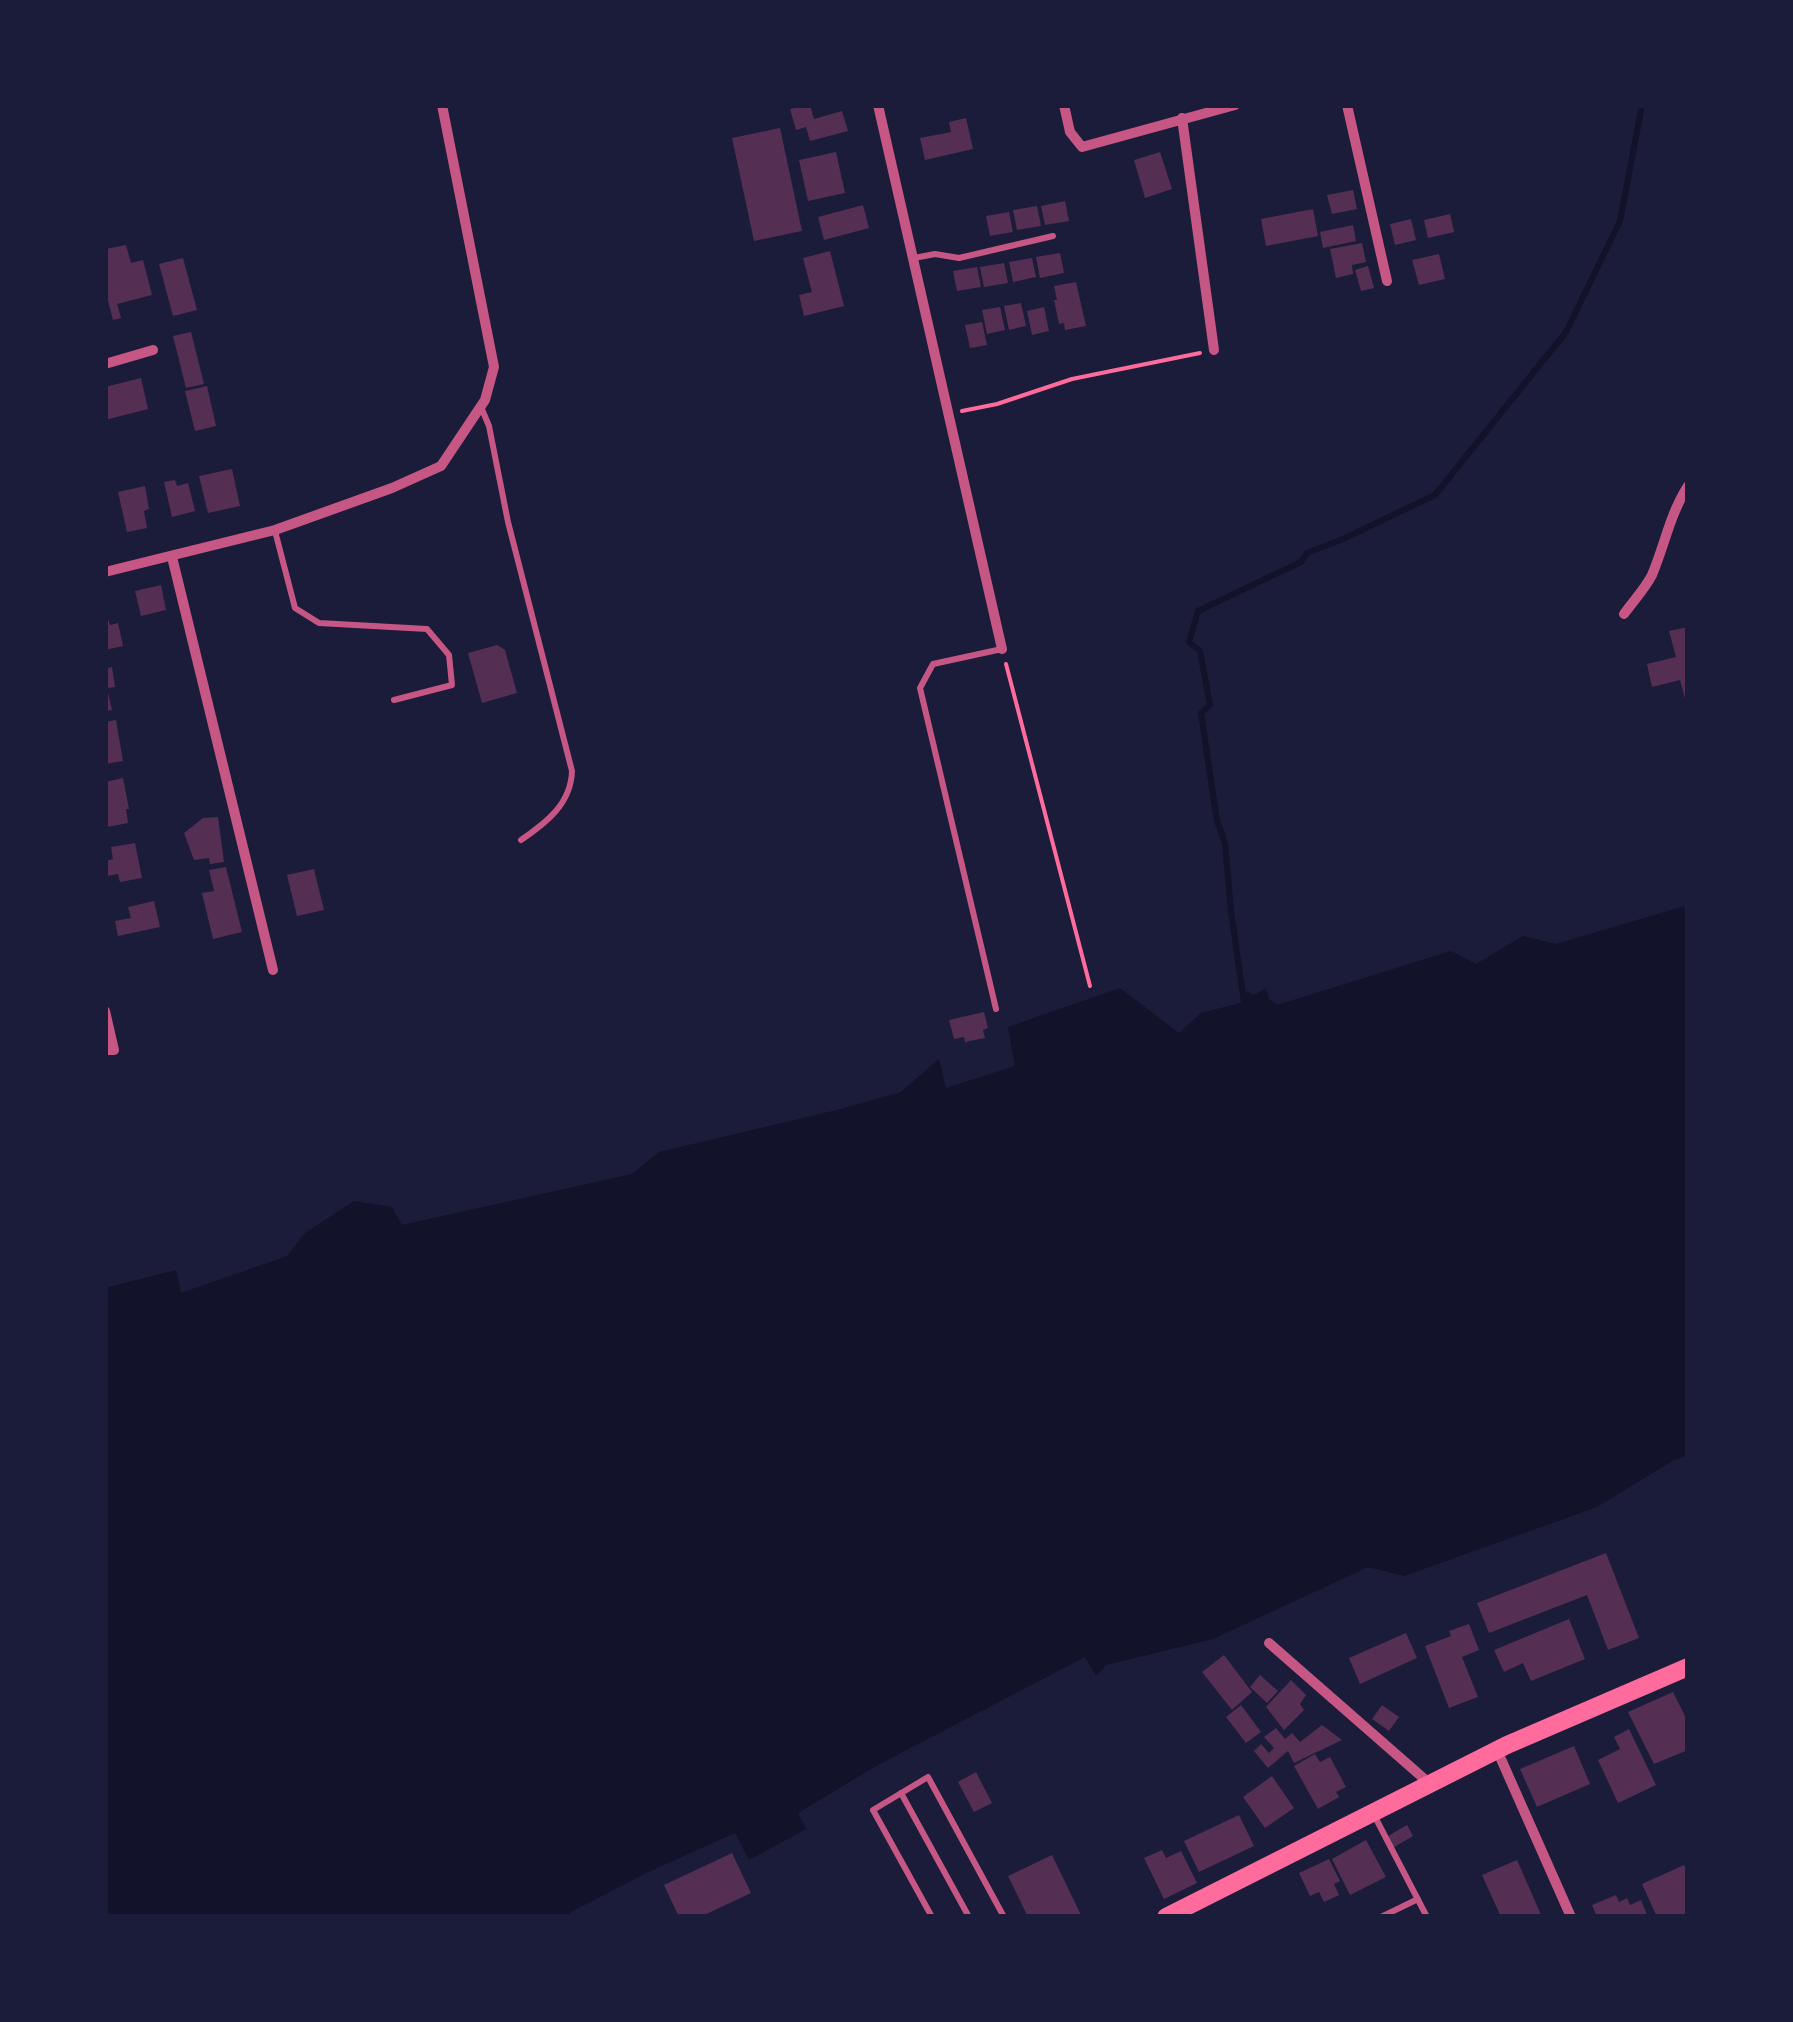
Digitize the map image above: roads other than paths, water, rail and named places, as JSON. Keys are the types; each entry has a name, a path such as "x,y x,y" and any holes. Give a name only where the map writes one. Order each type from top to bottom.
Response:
{"main road":[{"path":"1166,1917 1497,1750 1688,1667"}],"street":[{"path":"105,572 275,530 392,488 440,466 481,407 494,367 442,105"},
{"path":"878,105 1002,649"},
{"path":"1064,105 1070,132 1082,147 1235,105"},
{"path":"1347,105 1387,281"},
{"path":"1182,118 1214,350"},
{"path":"105,364 153,350"},
{"path":"1624,614 1650,580 1670,529 1672,512 1688,486"},
{"path":"172,556 273,970"},
{"path":"105,1011 114,1050 105,1050"},
{"path":"1270,1643 1429,1783"},
{"path":"1497,1750 1571,1917"}],"lane":[{"path":"913,258 935,254 959,258 1053,236"},
{"path":"481,407 489,426 508,522 572,771 570,788 560,806 546,823 521,840"},
{"path":"275,530 295,608 319,623 427,629 450,655 452,685 394,700"},
{"path":"996,1009 920,688 933,664 1002,649"},
{"path":"932,1917 873,1810 928,1777 1004,1917"},
{"path":"902,1793 969,1917"},
{"path":"1372,1812 1427,1917"},
{"path":"1381,1917 1418,1898"}],"waterway":[{"path":"1244,1002 1225,843 1217,821 1201,713 1210,705 1200,651 1189,642 1198,611 1301,562 1307,553 1435,495 1566,332 1620,221 1642,105"}]}
